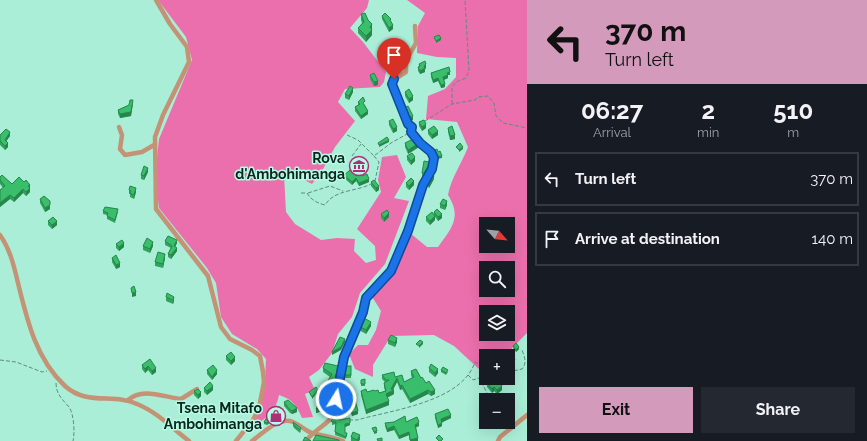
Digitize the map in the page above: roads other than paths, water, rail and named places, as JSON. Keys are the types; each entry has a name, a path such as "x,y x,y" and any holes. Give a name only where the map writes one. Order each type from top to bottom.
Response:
{"street":[{"path":"156,0 170,24 187,47 189,62 163,116 154,145 156,154 156,209 208,276 221,327 230,339 252,350 260,356 264,382 259,408 253,420 236,441"},
{"path":"306,441 311,433 332,418 344,357 363,312 366,298 391,271 408,231 423,185 432,169 434,158 431,152 420,143 411,132 412,127 405,119 392,84 394,79 406,72 406,61 416,43 415,26"},
{"path":"119,127 122,135 120,149 125,155 142,152 154,145"},
{"path":"0,235 6,243 13,265 33,339 45,363 55,375 66,386 81,395 102,400 128,400 152,412 189,441"},
{"path":"128,400 141,393 154,393 181,399 196,389"},
{"path":"498,441 500,437 527,415"},
{"path":"252,441 274,425 287,420 292,421 311,433 332,437 343,441"}],"place":[{"name":"Rova d'Ambohimanga","path":"359,166"},
{"name":"Tsena Mitafo Ambohimanga","path":"276,416"}]}
